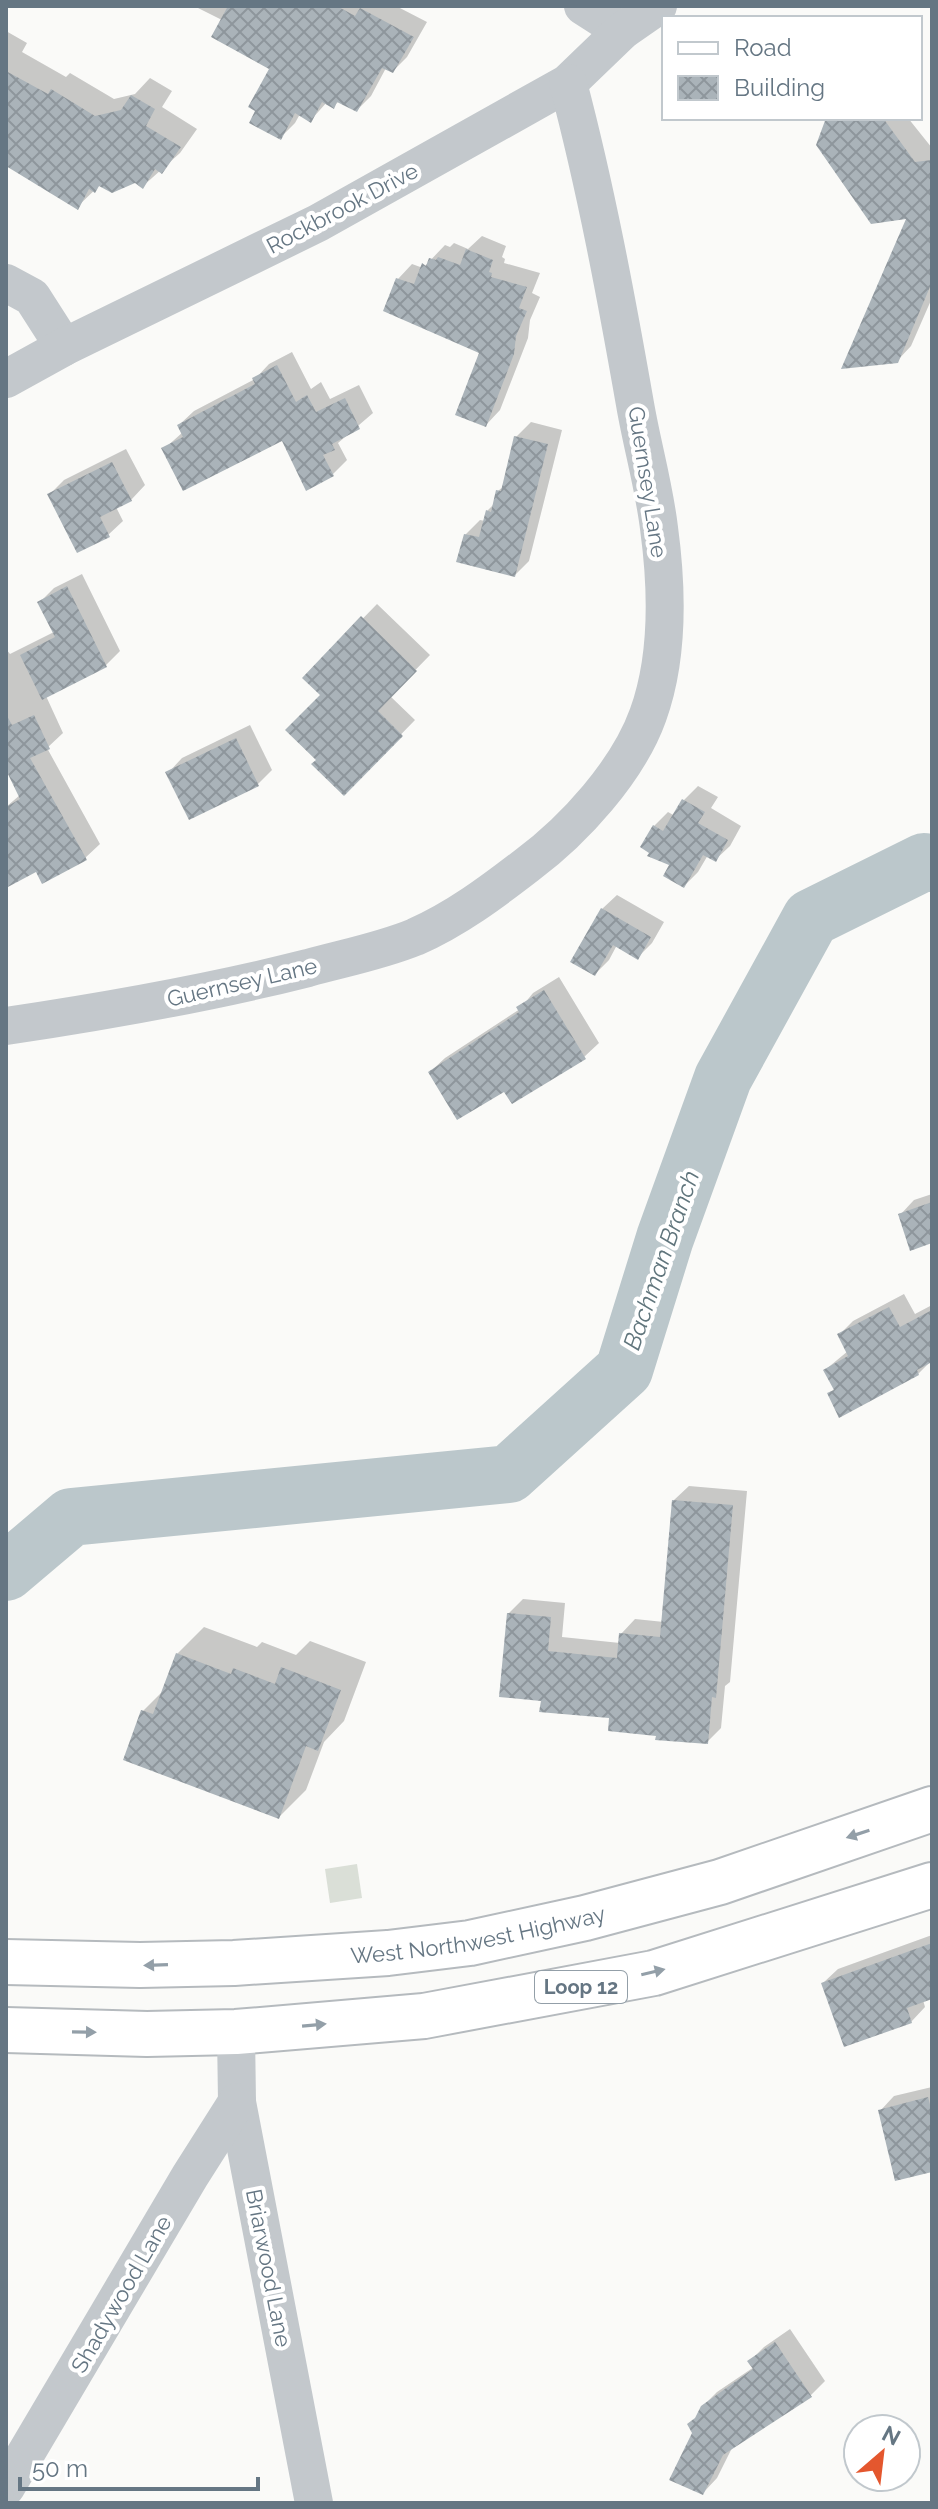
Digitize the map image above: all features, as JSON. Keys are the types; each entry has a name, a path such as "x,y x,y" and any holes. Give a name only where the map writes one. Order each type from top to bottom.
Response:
{"main road":[{"name":"West Northwest Highway","path":"6,1962 140,1965 234,1963 416,1950 470,1943 585,1918 720,1882 932,1809"},
{"name":"Loop 12","path":"6,2030 147,2034 236,2032 424,2016 654,1973 932,1885"},
{"path":"234,1963 236,2032"}],"street":[{"path":"583,6 622,31"},
{"name":"Rockbrook Drive","path":"6,379 64,347 318,223 568,83 622,31 658,6"},
{"name":"Guernsey Lane","path":"6,1026 100,1012 246,984 389,947 417,936 492,892 564,836 586,812 635,745 649,713 658,679 665,601 659,527 594,181 568,83"},
{"path":"6,283 32,297 64,347"},
{"name":"Briarwood Lane","path":"236,2032 237,2102 314,2503"},
{"name":"Shadywood Lane","path":"6,2487 237,2102"}],"shaded area":[{"path":"357,1864 362,1898 330,1903 325,1869"}],"building":[{"path":"228,6 337,6 355,16 360,8 414,37 393,73 382,68 357,112 337,102 334,109 322,102 311,123 295,113 281,140 249,123 255,111 248,107 269,69 211,37"},
{"path":"6,71 48,94 51,89 95,116 121,110 131,95 155,109 146,126 181,147 162,174 155,169 143,189 135,183 112,193 99,186 95,193 89,189 78,210 6,166"},
{"path":"825,120 884,120 915,162 932,160 932,282 898,363 841,369 906,219 871,224 816,145"},
{"path":"466,249 493,260 489,272 492,273 491,277 527,287 519,308 527,311 486,427 455,415 479,353 383,311 396,278 414,284 422,263 426,266 429,258 436,260 438,257 460,265"},
{"path":"277,365 296,402 307,395 316,412 345,398 360,429 332,444 335,450 323,455 334,476 306,491 282,441 183,491 161,448 183,437 177,425 255,384 252,378"},
{"path":"514,436 548,444 515,577 456,562 464,534 479,537 486,510 491,512 496,490 501,491"},
{"path":"112,462 132,501 100,517 110,537 77,553 47,494"},
{"path":"67,586 107,667 42,700 20,655 55,637 37,602"},
{"path":"361,616 417,671 378,711 403,736 344,796 311,764 316,760 285,730 320,695 302,678"},
{"path":"6,714 12,725 34,715 50,749 30,758 87,860 42,884 36,872 6,888 6,807 20,799 6,770"},
{"path":"236,738 259,786 189,820 165,772"},
{"path":"682,799 705,812 698,823 728,840 716,862 703,855 684,888 663,876 669,865 647,856 649,853 640,847 653,825 663,831"},
{"path":"601,908 651,937 638,960 613,945 595,976 570,962"},
{"path":"544,990 586,1059 512,1104 504,1092 457,1120 428,1072 519,1012 516,1007"},
{"path":"932,1202 932,1243 910,1251 898,1214"},
{"path":"889,1307 900,1327 932,1310 932,1362 917,1370 919,1375 839,1418 827,1393 834,1390 823,1370 848,1356 837,1334"},
{"path":"672,1500 733,1505 716,1698 712,1697 708,1744 655,1740 656,1736 608,1731 609,1718 539,1712 541,1701 499,1697 507,1613 551,1617 548,1651 617,1658 619,1633 660,1637"},
{"path":"176,1653 231,1674 233,1668 275,1684 281,1667 341,1690 318,1751 306,1746 279,1819 123,1760 141,1710 153,1714"},
{"path":"932,1943 932,1999 907,2008 912,2023 844,2047 821,1983"},
{"path":"928,2097 932,2112 932,2172 895,2181 878,2110"},
{"path":"775,2342 812,2397 723,2455 703,2495 669,2480 692,2433 687,2424 695,2418 701,2406 753,2369 747,2361"}],"waterway":[{"name":"Bachman Branch","path":"6,1572 71,1517 509,1474 624,1370 665,1238 723,1078 811,918 924,862 932,863"}]}
